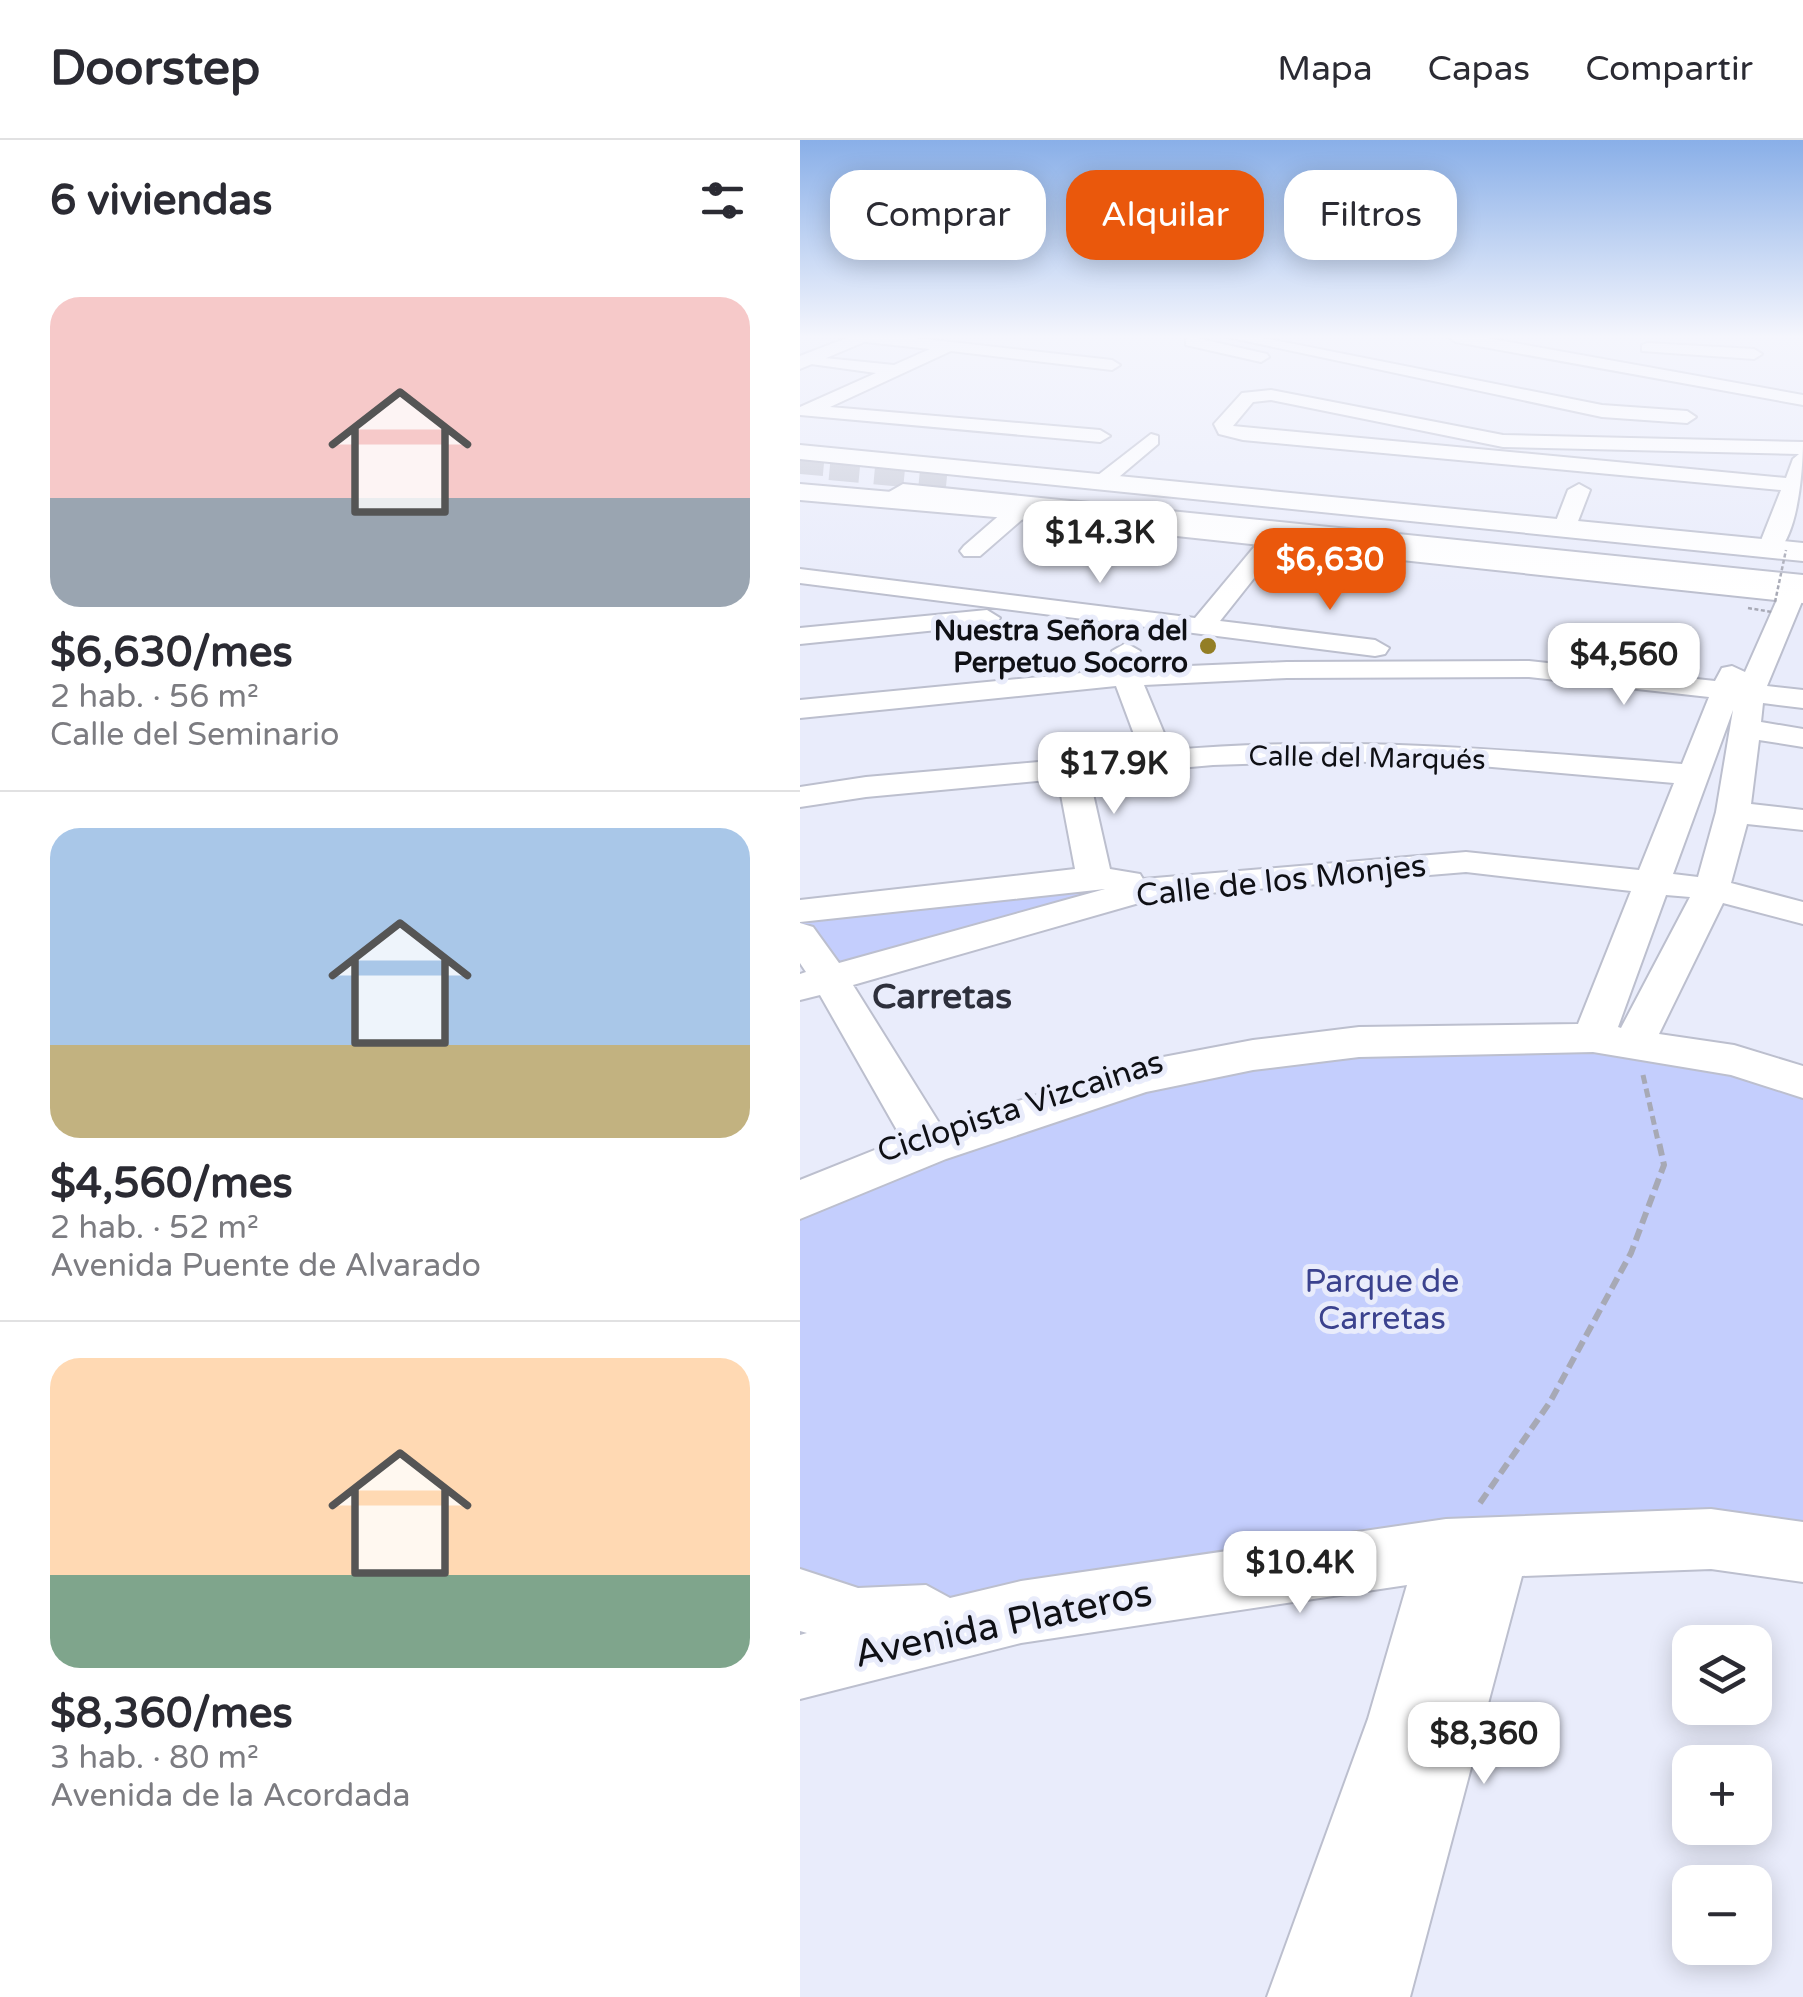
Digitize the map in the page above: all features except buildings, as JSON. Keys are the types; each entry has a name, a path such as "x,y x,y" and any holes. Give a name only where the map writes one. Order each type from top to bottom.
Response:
{"highway":[{"path":"946,476 1653,551"},
{"path":"902,492 1784,582"},
{"path":"1054,515 1398,542"},
{"path":"1426,516 1653,551 1784,582"}],"main road":[{"path":"809,453 1564,529 1784,582"},
{"path":"800,492 1272,539 1784,582"}],"street":[{"path":"809,453 857,425 849,424"},
{"path":"916,424 1100,436"},
{"path":"1222,424 1226,430 1243,434 1793,485"},
{"path":"1416,424 1503,441 1803,448"},
{"path":"1100,482 1151,440"},
{"path":"1613,1041 1654,883 1696,775 1738,692 1784,582 1793,485 1803,459"},
{"path":"1564,529 1579,490"},
{"path":"972,551 1018,511"},
{"path":"1202,626 1272,539"},
{"path":"800,576 1803,699"},
{"path":"800,636 1072,612"},
{"path":"1124,616 1127,677 1160,761"},
{"path":"876,682 887,626"},
{"path":"800,709 876,682 1287,670 1529,668"},
{"path":"1613,1041 1712,889 1732,812 1742,728 1738,692"},
{"path":"1742,728 1803,738"},
{"name":"Calle del Marqués","path":"800,798 866,787 1160,761 1330,752 1458,754 1696,775"},
{"path":"1072,769 1094,877"},
{"path":"1732,812 1803,820"},
{"name":"Calle de los Monjes","path":"814,982 1158,886 1466,862 1712,889 1803,913"},
{"path":"800,911 1094,877 1158,886"},
{"path":"800,935 814,982 930,1147"},
{"path":"805,1202 930,1147 1142,1078 1253,1055 1359,1042 1613,1041 1734,1060 1803,1082"},
{"name":"Avenida Plateros","path":"800,1666 1021,1612 1473,1549 1710,1539 1803,1552"},
{"path":"1305,1997 1377,1789 1436,1601 1473,1549"},
{"path":"1372,1997 1473,1549"},
{"path":"800,1600 858,1620 1021,1612"}],"path":[{"path":"1473,1549 1631,1253 1664,1164 1641,1062 1613,1041"}],"green space":[{"path":"1094,877 1158,886 829,977 800,935 800,911"},
{"name":"Parque de Carretas","path":"1593,1038 1803,1082 1803,1545 858,1619 800,1577 800,1213 930,1147 1251,1064"}],"tunnel":[{"path":"800,462 856,467"},
{"path":"830,465 947,476"}],"place":[{"name":"Nuestra Señora del Perpetuo Socorro","path":"1208,646"}],"district":[{"name":"Carretas","path":"942,996"}]}
